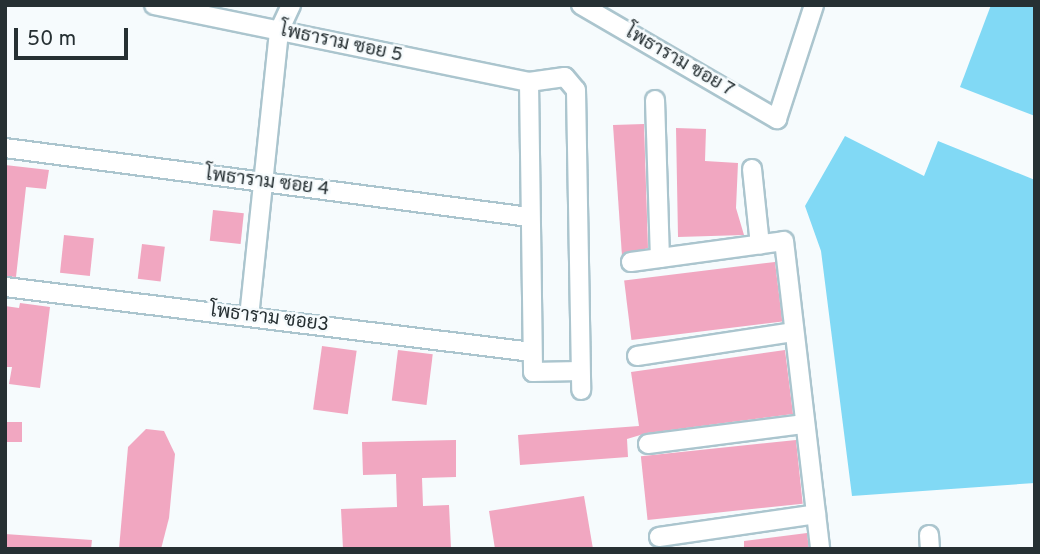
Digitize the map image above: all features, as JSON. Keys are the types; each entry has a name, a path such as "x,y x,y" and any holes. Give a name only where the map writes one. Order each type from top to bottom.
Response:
{"street":[{"name":"โพธาราม ซอย 5","path":"154,5 529,82 565,77 576,90 580,371"},
{"path":"249,317 279,31 291,5"},
{"name":"โพธาราม ซอย 7","path":"581,5 777,119 814,5"},
{"path":"529,82 533,372 580,371 581,390"},
{"path":"654,100 660,258"},
{"name":"โพธาราม ซอย 4","path":"5,148 529,217"},
{"path":"752,169 760,245"},
{"path":"631,262 783,241 820,549"},
{"name":"โพธาราม ซอย3","path":"5,287 532,352"},
{"path":"638,356 794,332"},
{"path":"648,444 805,424"},
{"path":"659,537 816,514"}],"shaded area":[{"path":"991,5 1035,5 1035,116 960,87"},
{"path":"845,136 924,176 938,141 1035,180 1035,483 852,496 821,251 805,206"}],"building":[{"path":"644,124 648,248 622,256 613,125"},
{"path":"676,128 706,129 705,161 738,163 736,208 744,235 678,237"},
{"path":"5,165 49,170 46,189 26,187 16,277 5,276"},
{"path":"213,210 244,213 241,244 210,241"},
{"path":"64,235 94,238 90,276 60,273"},
{"path":"142,244 165,247 161,282 138,279"},
{"path":"775,262 782,322 631,340 624,281"},
{"path":"20,303 50,307 40,388 9,384 12,367 5,367 5,306 19,308"},
{"path":"322,346 357,351 348,414 313,409"},
{"path":"398,350 433,354 427,405 392,401"},
{"path":"785,350 793,414 647,433 627,439 628,457 520,465 518,435 639,426 631,372"},
{"path":"5,422 22,422 22,442 5,442"},
{"path":"146,429 164,431 175,454 169,518 161,549 119,549 128,447"},
{"path":"456,440 456,477 422,478 423,506 449,505 451,548 343,549 341,509 397,507 396,474 363,475 362,442"},
{"path":"796,440 803,504 648,520 641,456"},
{"path":"584,496 593,549 495,549 489,511"},
{"path":"807,533 809,549 744,549 744,541"},
{"path":"5,534 92,540 91,549 5,549"}]}
